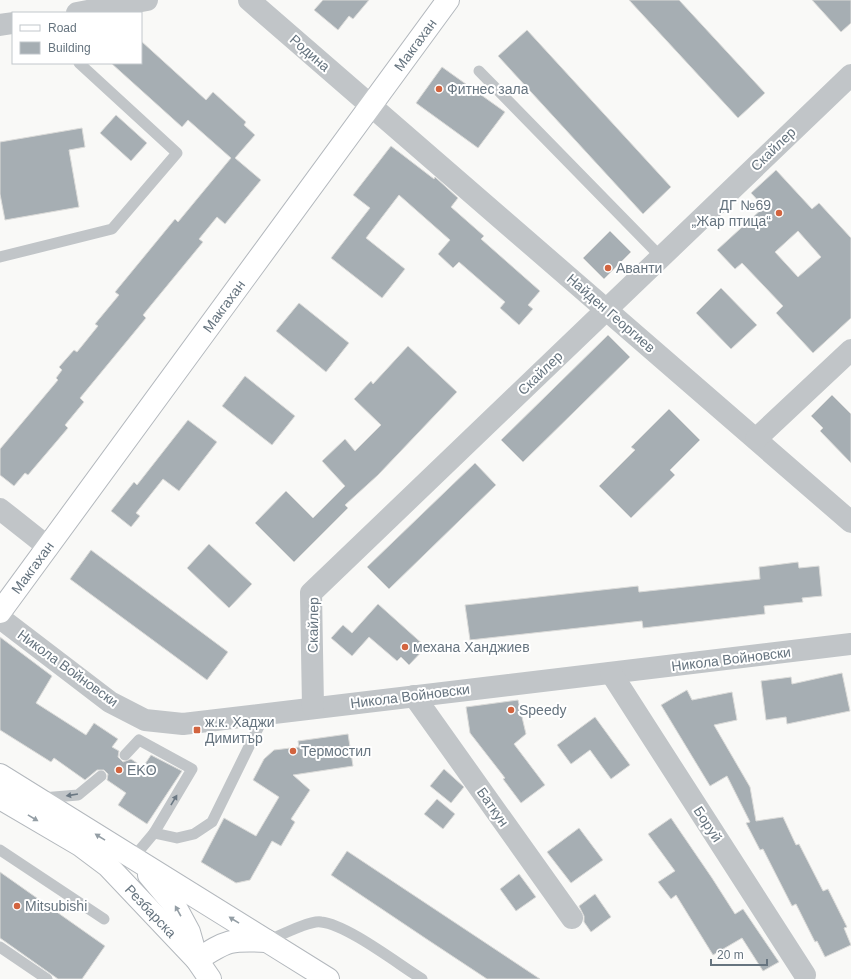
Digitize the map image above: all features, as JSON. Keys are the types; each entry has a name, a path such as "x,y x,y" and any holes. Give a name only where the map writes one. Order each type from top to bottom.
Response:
{"street":[{"path":"82,12 147,0"},
{"name":"Макгахан","path":"0,612 448,0"},
{"name":"Родина","path":"260,4 371,106"},
{"path":"0,25 12,23"},
{"name":"Скайлер","path":"313,707 311,593 851,75"},
{"name":"Найден Георгиев","path":"371,106 851,522"},
{"path":"756,439 851,350"},
{"path":"0,508 48,547"},
{"name":"Никола Войновски","path":"0,618 110,702 145,720 183,724 848,643"},
{"name":"Боруй","path":"611,673 805,975"},
{"name":"Баткун","path":"414,696 572,918"},
{"name":"Резбарска","path":"0,775 328,979"},
{"name":"Резбарска","path":"0,798 80,845 108,866 197,960"},
{"name":"Резбарска","path":"133,858 175,906 189,932 197,960"},
{"path":"210,979 197,960 221,944 239,940 267,941"}],"lane":[{"path":"0,257 112,229 176,153 81,64"},
{"path":"479,72 661,257"},
{"path":"154,833 177,838 194,834 212,822 265,713"},
{"path":"125,755 139,740 192,769 154,833 133,858"},
{"path":"38,798 78,795 101,776"},
{"path":"0,850 104,919"},
{"path":"267,941 320,921 340,927 422,979"},
{"path":"0,947 47,979"}],"building":[{"path":"323,0 369,0 353,19 349,16 338,30 314,10"},
{"path":"629,0 679,0 765,93 738,118"},
{"path":"812,0 851,0 851,23 841,32"},
{"path":"527,30 671,187 643,214 498,56"},
{"path":"142,42 206,100 213,92 246,122 244,125 255,135 235,158 261,180 225,224 217,217 199,239 203,242 143,315 146,318 80,398 84,402 65,425 68,428 28,475 25,473 14,486 0,475 0,449 58,380 56,378 62,370 59,367 74,350 77,352 98,326 95,324 119,295 115,292 175,219 178,222 231,158 188,120 182,127 112,64 142,64"},
{"path":"442,67 505,112 478,148 416,103"},
{"path":"116,115 147,143 131,161 100,133"},
{"path":"82,128 85,147 69,150 79,207 5,220 0,194 0,142"},
{"path":"391,146 434,179 435,177 458,198 451,207 484,236 481,239 540,291 528,305 533,309 519,325 500,308 505,302 459,262 453,268 438,254 450,240 399,195 366,238 405,269 382,298 331,258 370,208 353,195"},
{"path":"776,170 812,209 819,203 851,238 851,318 813,353 776,313 783,306 742,263 735,269 717,250 764,207 751,193","holes":["798,231 821,257 798,277 775,252"]},
{"path":"610,231 631,252 604,279 583,258"},
{"path":"721,288 757,325 731,349 696,313"},
{"path":"299,303 349,343 326,372 276,331"},
{"path":"608,335 630,357 523,462 501,440"},
{"path":"408,346 457,392 378,475 345,505 348,508 294,562 255,523 286,491 313,518 345,486 322,461 345,439 355,451 381,425 354,399 371,381 373,384"},
{"path":"245,376 295,416 272,445 222,406"},
{"path":"832,395 851,414 851,463 820,431 823,428 811,416"},
{"path":"669,409 700,440 670,470 675,475 631,518 599,486 635,450 631,447"},
{"path":"188,420 217,442 179,491 163,479 136,513 140,516 131,527 111,511 134,482 137,485"},
{"path":"475,463 496,485 389,589 367,567"},
{"path":"209,544 252,584 229,608 187,568"},
{"path":"91,550 228,652 207,680 70,579"},
{"path":"798,562 799,568 819,566 822,596 802,598 803,602 764,606 765,614 643,628 642,621 470,640 465,605 638,586 639,592 760,579 759,567"},
{"path":"378,604 426,647 409,665 401,657 397,661 369,637 352,656 331,638 343,625 352,633"},
{"path":"0,637 52,676 36,703 86,735 94,723 118,739 112,747 119,751 118,757 123,762 131,759 143,767 151,755 182,771 147,824 118,805 126,793 107,780 108,774 104,770 97,770 85,780 54,758 51,762 0,730"},
{"path":"842,673 850,711 787,724 786,717 766,720 761,681 791,677 792,684"},
{"path":"687,690 692,700 732,692 737,720 714,725 750,787 756,821 783,817 796,845 799,844 823,891 828,889 847,927 844,928 851,945 825,957 817,941 815,942 796,904 792,906 763,849 760,850 746,823 750,822 727,776 710,786 661,705"},
{"path":"518,700 526,734 514,744 545,785 521,803 503,779 505,778 470,733 466,707"},
{"path":"595,717 630,765 611,779 590,750 571,764 557,745"},
{"path":"348,734 353,766 293,775 310,790 291,819 295,822 281,846 272,841 250,880 236,883 201,862 224,818 256,836 279,797 253,780 264,759 274,750 299,747 298,741"},
{"path":"444,769 464,787 451,803 430,786"},
{"path":"437,799 455,814 443,829 424,814"},
{"path":"671,818 735,914 743,909 779,962 763,971 742,938 713,955 676,895 671,899 658,882 675,871 648,834"},
{"path":"579,828 603,860 571,883 547,852"},
{"path":"347,851 540,979 487,979 428,940 331,875"},
{"path":"0,872 105,946 82,979 58,979 0,938"},
{"path":"519,874 536,897 516,911 500,889"},
{"path":"595,894 611,917 591,932 584,922 584,916 579,906"}],"place":[{"name":"Фитнес зала","path":"439,89"},
{"name":"ДГ №69 „Жар птица“","path":"779,213"},
{"name":"Аванти","path":"608,268"},
{"name":"механа Ханджиев","path":"405,647"},
{"name":"Speedy","path":"511,710"},
{"name":"ж.к. Хаджи Димитър","path":"197,730"},
{"name":"Термостил","path":"293,751"},
{"name":"EKO","path":"119,770"},
{"name":"Mitsubishi","path":"17,906"}]}
